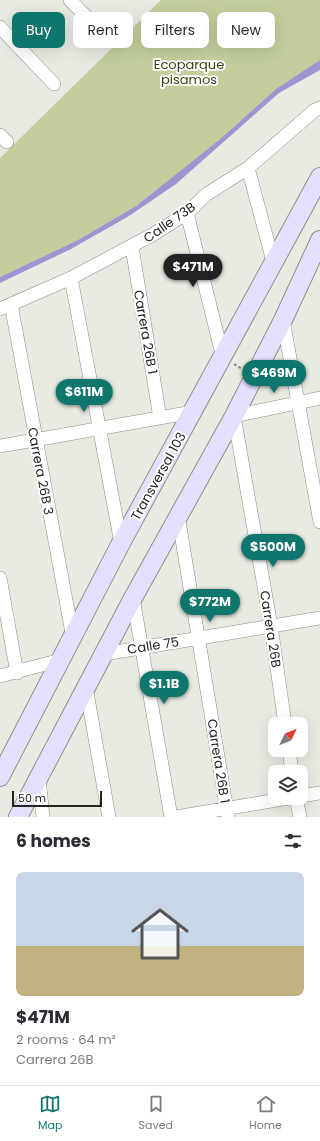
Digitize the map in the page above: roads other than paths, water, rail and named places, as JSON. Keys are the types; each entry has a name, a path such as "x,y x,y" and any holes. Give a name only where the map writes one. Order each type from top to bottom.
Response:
{"street":[{"path":"70,0 82,12"},
{"path":"0,27 54,84"},
{"name":"Calle 73B","path":"5,306 71,278 132,247 187,213 207,194 248,168 315,110 320,108"},
{"path":"248,168 274,265"},
{"name":"Transversal 103","path":"0,777 121,543 274,265 320,177"},
{"path":"187,213 223,358"},
{"path":"18,817 133,598 234,416 283,320 317,248 306,237 296,235 287,240"},
{"name":"Carrera 26B 1","path":"132,247 160,418"},
{"path":"71,278 121,543"},
{"name":"Carrera 26B 3","path":"5,306 36,440 72,638"},
{"path":"283,320 320,522"},
{"path":"234,416 320,398"},
{"path":"0,446 193,412"},
{"name":"Carrera 26B","path":"234,416 271,626 284,717"},
{"name":"Carrera 26B 1","path":"178,515 227,813"},
{"path":"0,578 17,673"},
{"path":"133,598 171,817"},
{"name":"Calle 75","path":"104,654 320,618"},
{"path":"0,676 17,673 61,660"},
{"path":"86,686 109,817"},
{"path":"39,779 43,817"},
{"path":"308,795 320,793"},
{"path":"176,817 227,813 268,803"},
{"path":"297,805 300,817"}],"park label":[{"name":"Ecoparque pisamos","path":"189,72"}]}
